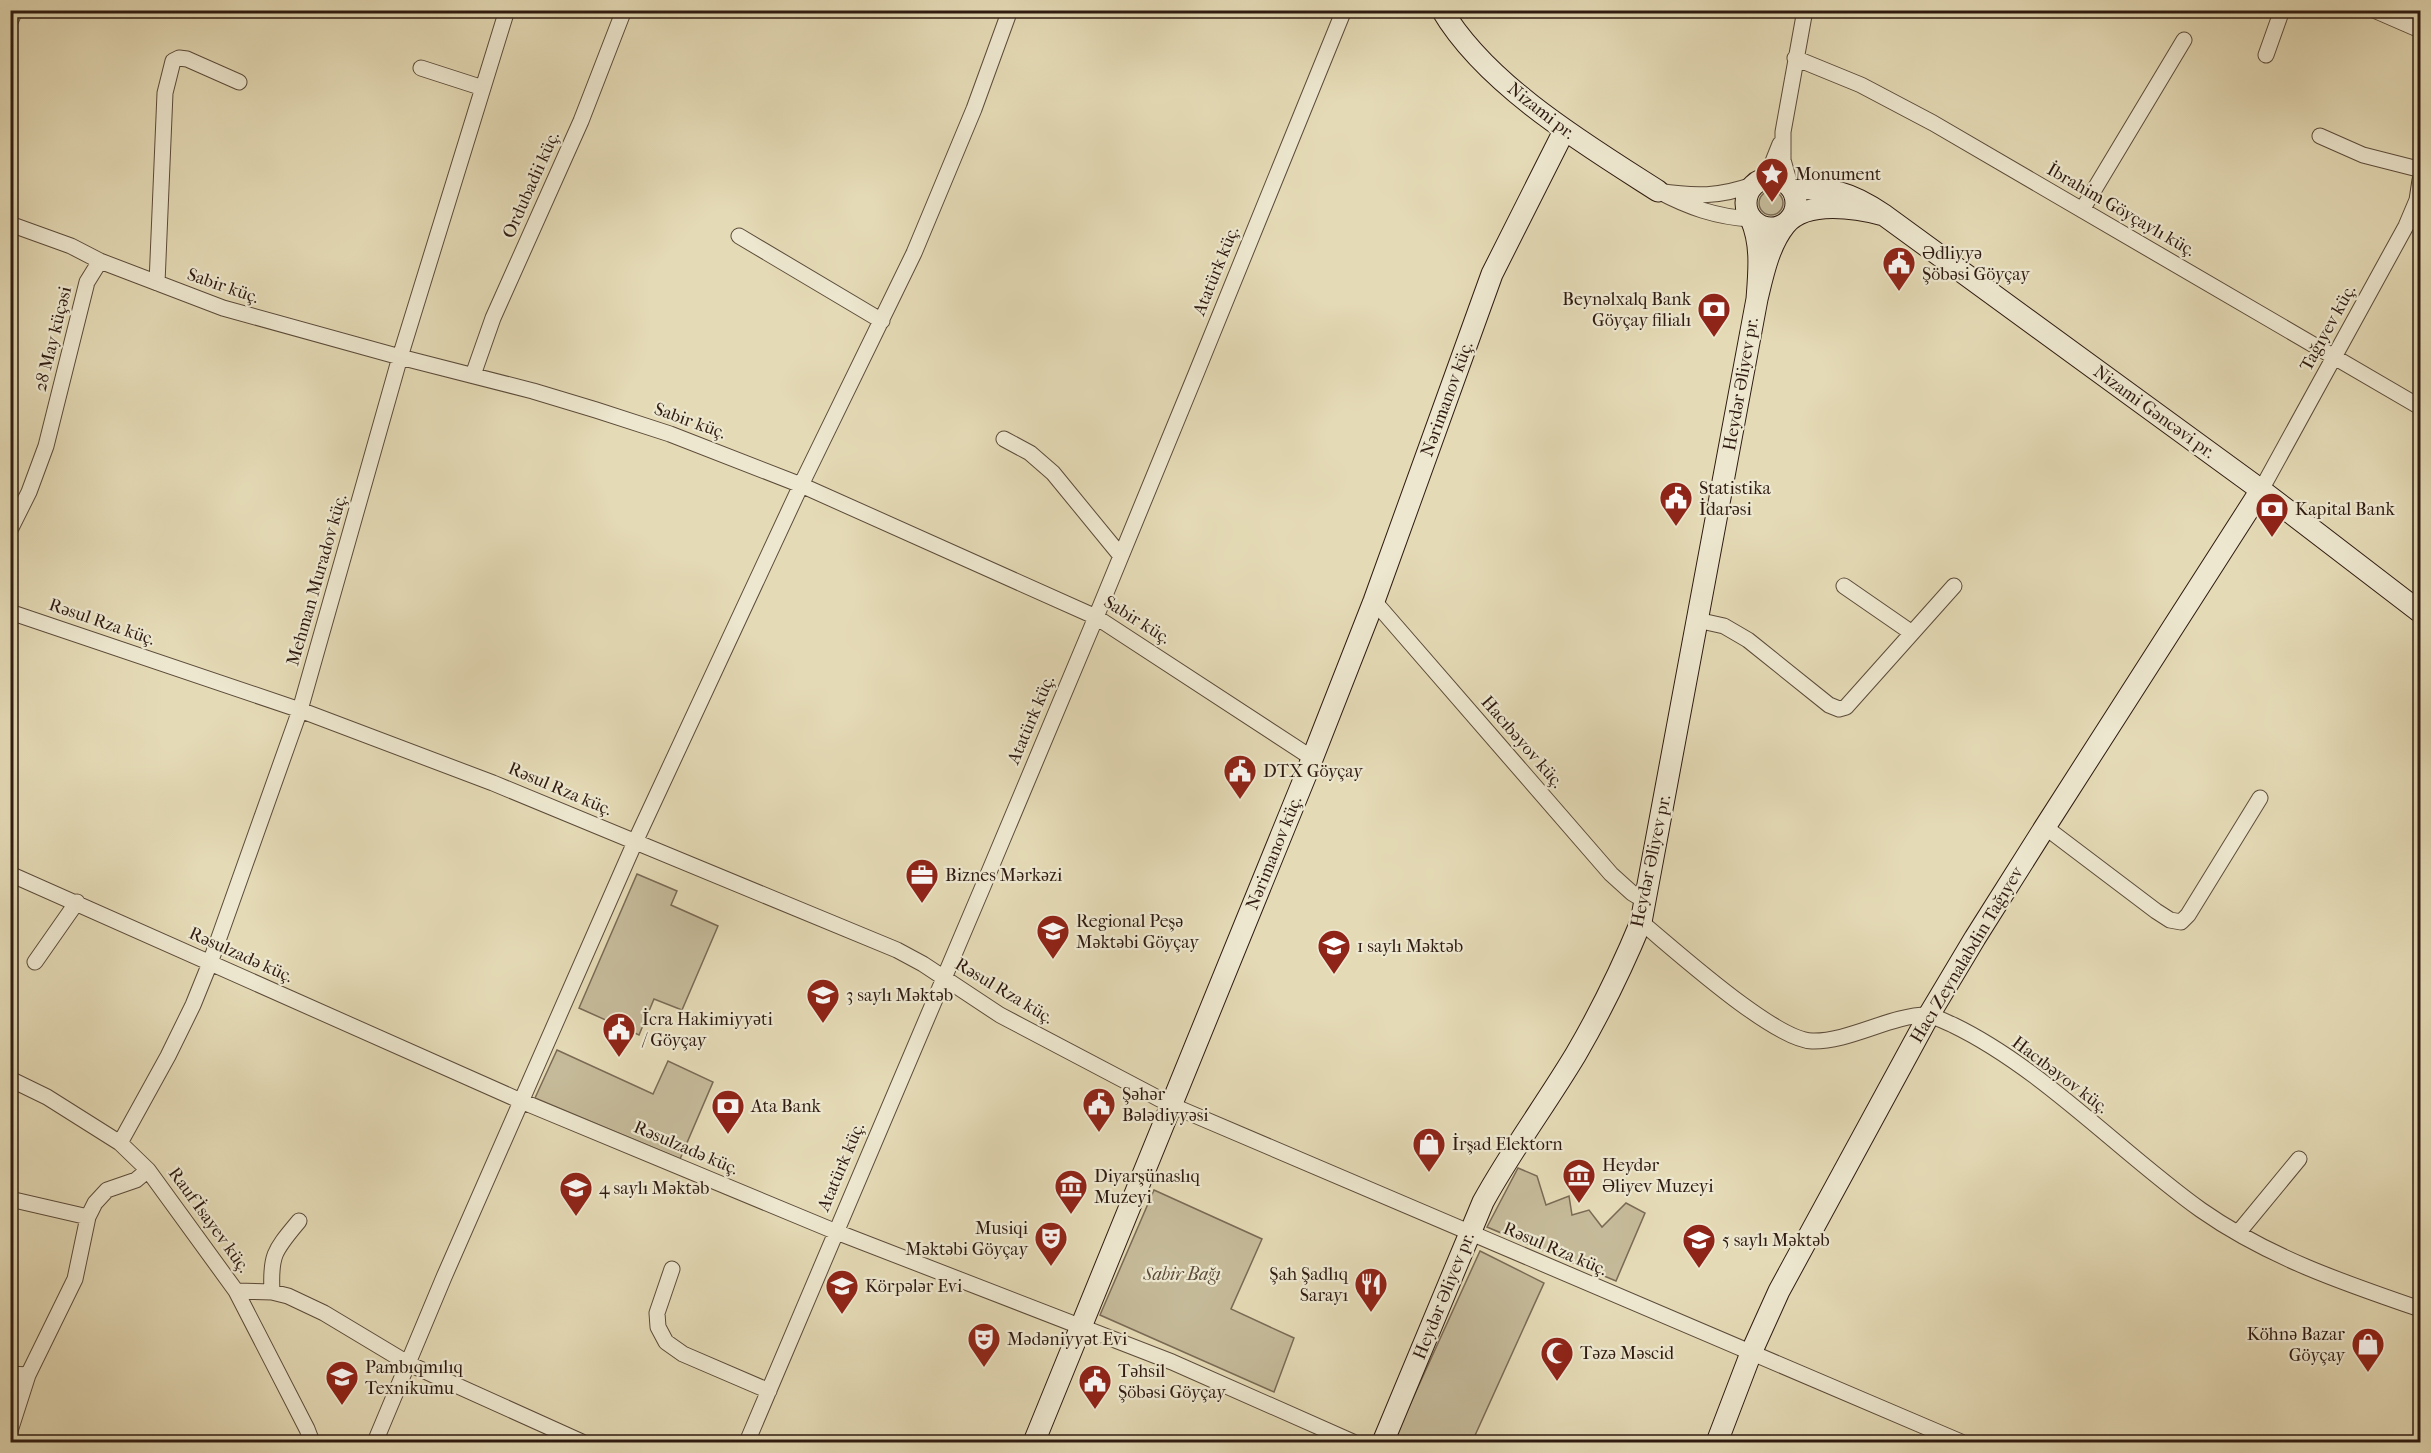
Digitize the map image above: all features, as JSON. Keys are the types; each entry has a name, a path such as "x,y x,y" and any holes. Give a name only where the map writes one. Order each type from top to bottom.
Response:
{"street":[{"path":"10,22 15,10"},
{"name":"Mehman Muradov küç.","path":"120,1143 168,1056 210,963 300,710 400,357 507,10"},
{"name":"Ordubadii küç.","path":"473,375 493,318 581,121 624,10"},
{"path":"375,1443 635,842 801,486 914,253 970,119 1010,10"},
{"name":"Atatürk küç.","path":"747,1443 834,1232 1096,617 1344,10"},
{"name":"Nizami pr.","path":"1442,10 1467,44 1497,75 1564,130 1658,191"},
{"path":"1757,299 1759,254 1755,228 1745,204 1747,196 1772,164 1783,132 1804,10"},
{"path":"2266,55 2282,10"},
{"path":"2374,10 2421,30"},
{"path":"2082,210 2184,40"},
{"path":"156,283 165,93 173,61 179,58 187,59 238,82"},
{"name":"İbrahim Göyçaylı küç.","path":"1796,58 1861,85 1933,123 2421,407"},
{"path":"422,68 483,88"},
{"name":"Nərimanov küç.","path":"1034,1443 1374,601 1492,274 1564,130"},
{"path":"1757,299 1766,264 1786,223 1791,218 1796,203 1784,171 1783,132"},
{"path":"2320,136 2363,155 2420,171"},
{"name":"Tağıyev küç.","path":"2260,490 2406,226 2417,200 2420,171"},
{"path":"1658,191 1682,195 1716,196 1731,193 1758,182 1776,179 1791,188"},
{"name":"Nizami Gəncəvi pr.","path":"1791,188 1837,191 1855,197 1884,215 2260,490 2421,612"},
{"path":"1658,191 1684,205 1704,212 1751,219 1765,228 1780,227 1802,214 1833,207 1865,210 1884,215"},
{"name":"Sabir küç.","path":"10,224 71,246 100,261 224,308 533,391 670,434 801,486 1096,617 1312,758"},
{"path":"739,236 882,321"},
{"name":"28 May küçəsi","path":"10,531 29,492 46,446 87,282 100,261"},
{"name":"Heydər Əliyev pr.","path":"1383,1443 1469,1234 1497,1176 1581,1046 1616,980 1644,912 1757,299"},
{"path":"1004,439 1030,453 1053,472 1121,556"},
{"name":"Hacı Zeynalabdin Tağıyev","path":"1717,1443 1751,1353 1779,1291 1929,1015 2045,827 2260,490"},
{"path":"1844,586 1912,633"},
{"path":"1697,620 1725,626 1748,640 1829,705 1839,710 1846,707 1954,586"},
{"name":"Hacıbəyov küç.","path":"1374,601 1611,874 1632,893 1644,912 1728,994 1785,1033 1811,1041 1830,1039 1913,1017 1929,1015 1955,1026 2018,1064 2176,1190 2238,1233 2302,1266 2421,1309"},
{"name":"Rəsul Rza küç.","path":"10,612 300,710 493,783 897,950 1000,1015 1171,1105 1961,1443"},
{"path":"2045,827 2156,911 2170,920 2181,922 2188,915 2260,798"},
{"name":"Rəsulzadə küç.","path":"10,874 521,1101 834,1232 1172,1362 1353,1443"},
{"path":"35,962 77,902"},
{"name":"Rauf İsayev küç.","path":"10,1079 47,1097 120,1143 148,1170 236,1291 312,1443"},
{"path":"2238,1233 2299,1159"},
{"path":"10,1431 28,1375 75,1279 88,1217 95,1203 107,1190 136,1180 148,1170"},
{"path":"10,1199 88,1217"},
{"path":"272,1292 270,1266 276,1249 299,1221"},
{"path":"672,1269 657,1313 658,1327 666,1342 683,1354 769,1391"},
{"path":"236,1291 272,1292 288,1296 324,1313 409,1364 582,1443"},
{"path":"10,1374 28,1375"}],"green space":[{"path":"1771,191 1780,194 1783,203 1780,212 1771,215 1762,212 1759,203 1762,194"},
{"path":"637,874 677,891 671,905 718,926 682,1010 654,999 639,1035 579,1008"},
{"path":"557,1050 653,1094 668,1061 713,1082 680,1159 535,1098"},
{"path":"1518,1168 1537,1176 1546,1205 1569,1196 1572,1215 1589,1210 1602,1227 1626,1203 1645,1213 1616,1281 1487,1227"},
{"name":"Sabir Bağı","path":"1154,1190 1262,1239 1231,1309 1294,1338 1274,1392 1100,1315"},
{"path":"1480,1251 1544,1283 1472,1442 1393,1442"}],"place":[{"name":"Monument","path":"1772,203"},
{"name":"Ədliyyə Şöbəsi Göyçay","path":"1899,292"},
{"name":"Beynəlxalq Bank Göyçay filialı","path":"1714,338"},
{"name":"Statistika İdarəsi","path":"1676,527"},
{"name":"Kapital Bank","path":"2272,538"},
{"name":"DTX Göyçay","path":"1240,800"},
{"name":"Biznes Mərkəzi","path":"922,904"},
{"name":"Regional Peşə Məktəbi Göyçay","path":"1053,960"},
{"name":"1 saylı Məktəb","path":"1334,975"},
{"name":"3 saylı Məktəb","path":"823,1024"},
{"name":"İcra Hakimiyyəti / Göyçay","path":"619,1058"},
{"name":"Şəhər Bələdiyyəsi","path":"1099,1133"},
{"name":"Ata Bank","path":"728,1135"},
{"name":"İrşad Elektorn","path":"1429,1173"},
{"name":"Heydər Əliyev Muzeyi","path":"1579,1204"},
{"name":"Diyarşünaslıq Muzeyi","path":"1071,1215"},
{"name":"4 saylı Məktəb","path":"576,1217"},
{"name":"Musiqi Məktəbi Göyçay","path":"1051,1267"},
{"name":"5 saylı Məktəb","path":"1699,1269"},
{"name":"Şah Şadlıq Sarayı","path":"1371,1313"},
{"name":"Körpələr Evi","path":"842,1315"},
{"name":"Mədəniyyət Evi","path":"984,1368"},
{"name":"Köhnə Bazar Göyçay","path":"2368,1373"},
{"name":"Təzə Məscid","path":"1557,1382"},
{"name":"Pambıqmılıq Texnikumu","path":"342,1406"},
{"name":"Təhsil Şöbəsi Göyçay","path":"1095,1410"}]}
